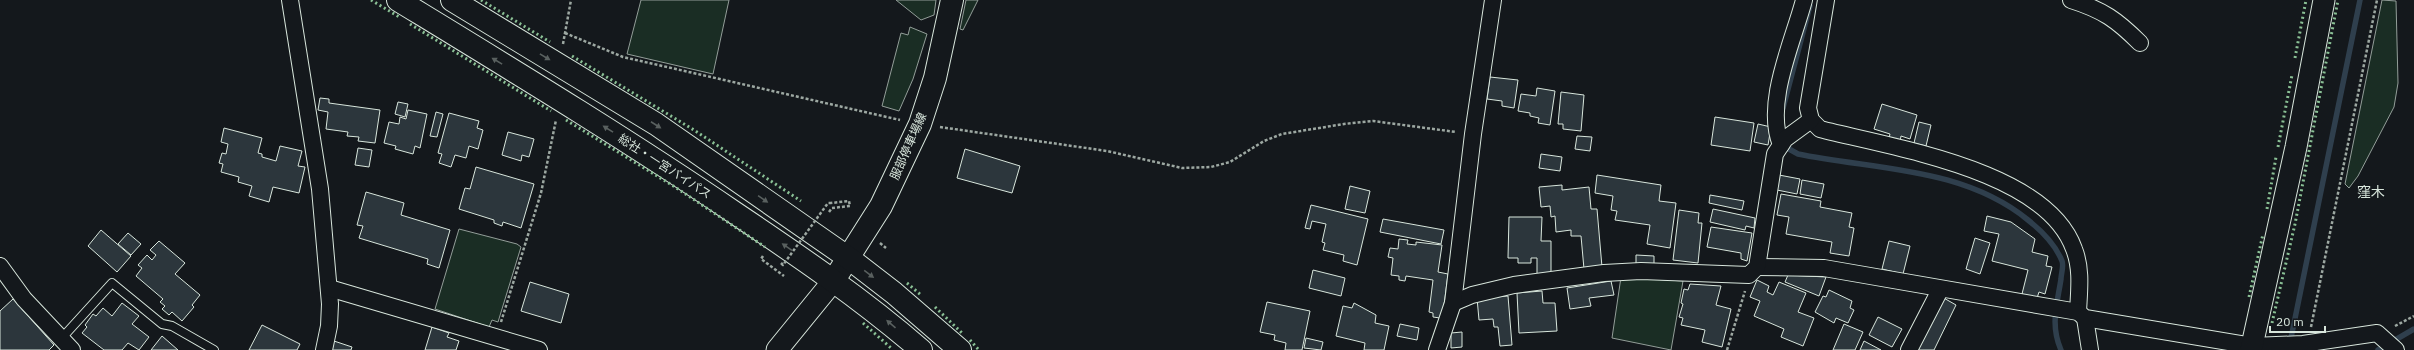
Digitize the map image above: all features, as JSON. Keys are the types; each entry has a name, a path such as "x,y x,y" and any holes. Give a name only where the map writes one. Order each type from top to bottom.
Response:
{"main road":[{"name":"総社・一宮バイパス","path":"398,0 646,153 834,280 882,316 921,350"},
{"path":"452,0 656,124 850,259 894,293 960,350"},
{"name":"服部停車場線","path":"834,280 850,259 881,206 920,124 935,78 952,0"}],"street":[{"path":"290,0 320,189 329,288 329,326 324,350"},
{"path":"1437,350 1453,303 1473,134 1493,0"},
{"path":"1786,140 1775,120 1776,96 1804,0"},
{"path":"1826,0 1808,108 1811,120 1820,129 1974,168 2010,185 2032,199 2064,228 2074,249 2080,274 2081,315 2090,350"},
{"path":"2071,0 2095,7 2118,21 2140,43"},
{"path":"2251,348 2296,147 2324,0"},
{"path":"1753,271 1775,154 1786,140 1811,120"},
{"path":"0,266 24,299 63,345"},
{"path":"1453,303 1472,295 1514,285 1604,273 1641,271 1753,271 1824,268 1940,290 2057,309 2251,348 2306,343 2377,333 2391,346"},
{"path":"777,350 834,280"},
{"path":"329,288 494,344 539,350"},
{"path":"1910,350 1940,290"}],"lane":[{"path":"63,345 112,283 162,324 172,326 214,350"}],"path":[{"path":"555,62 565,33 572,0"},
{"path":"2306,343 2377,0"},
{"path":"565,33 623,57 920,124 1107,151 1182,168 1211,167 1230,162 1264,141 1282,134 1344,124 1373,121 1473,134"},
{"path":"494,344 541,193 560,100"},
{"path":"781,263 783,265 828,203 849,201 850,206 832,208 829,212"},
{"path":"763,261 784,276"},
{"path":"1727,350 1753,271"}],"green space":[{"path":"641,0 729,0 713,74 627,54"},
{"path":"896,0 936,0 934,15 921,20"},
{"path":"966,0 978,0 963,30 960,29"},
{"path":"2382,0 2396,1 2398,83 2394,107 2358,176 2349,188 2345,184"},
{"path":"910,27 927,34 913,79 899,111 882,106 901,33 908,35"},
{"path":"459,229 517,244 521,247 498,322 492,320 489,327 435,309"},
{"path":"1621,277 1683,281 1671,350 1612,338"}],"building":[{"path":"1490,77 1518,80 1514,108 1502,106 1502,101 1487,99"},
{"path":"1537,88 1555,91 1550,125 1538,123 1539,118 1530,116 1530,113 1518,111 1521,94 1536,96"},
{"path":"1561,92 1584,95 1581,131 1563,129 1563,124 1558,124"},
{"path":"320,98 329,99 329,103 380,110 375,143 358,141 359,137 347,136 348,132 326,129 328,112 318,110"},
{"path":"398,102 408,104 405,117 395,114"},
{"path":"1882,104 1917,115 1910,139 1901,136 1900,142 1889,138 1890,134 1874,129"},
{"path":"408,110 427,114 420,148 415,146 413,154 395,149 396,146 384,143 389,122 399,124 400,117 406,119"},
{"path":"436,112 443,114 437,137 430,136"},
{"path":"449,113 479,121 477,128 483,130 478,149 469,146 466,158 455,155 451,167 439,163 442,154 438,153"},
{"path":"1715,117 1754,123 1750,151 1711,145"},
{"path":"1919,122 1931,125 1926,146 1914,143"},
{"path":"1758,124 1771,127 1768,145 1754,142"},
{"path":"224,128 262,138 258,153 262,154 262,157 276,161 280,146 302,151 298,166 305,167 299,193 273,187 269,202 249,196 252,186 238,182 239,177 221,172 223,164 219,163 222,153 226,154 228,144 221,142"},
{"path":"508,132 534,139 529,157 522,155 521,161 502,155"},
{"path":"1577,136 1592,137 1590,151 1575,149"},
{"path":"358,148 372,150 369,167 355,165"},
{"path":"965,149 1020,166 1012,193 957,178"},
{"path":"1541,154 1562,157 1560,171 1539,168"},
{"path":"476,167 534,184 521,228 503,222 502,226 494,223 494,220 459,209 465,188 470,189"},
{"path":"1597,175 1661,185 1659,201 1676,203 1670,248 1647,244 1650,225 1615,220 1617,211 1611,210 1613,196 1595,193"},
{"path":"1779,175 1800,179 1797,194 1777,190"},
{"path":"1802,180 1824,184 1821,198 1800,194"},
{"path":"1562,185 1562,190 1589,187 1591,209 1597,209 1602,267 1584,269 1581,236 1571,236 1571,230 1556,232 1555,216 1551,217 1550,206 1541,207 1539,187"},
{"path":"1350,186 1370,191 1365,213 1345,209"},
{"path":"366,192 404,203 401,215 450,230 439,268 427,264 428,259 359,238 363,226 357,225"},
{"path":"1781,194 1821,201 1820,207 1852,213 1849,227 1854,228 1849,256 1830,253 1832,242 1786,234 1789,217 1777,215"},
{"path":"1710,195 1744,201 1742,210 1709,203"},
{"path":"1311,205 1368,219 1357,265 1343,261 1344,255 1323,250 1325,243 1322,242 1326,224 1312,221 1310,229 1305,228"},
{"path":"1713,209 1755,218 1754,228 1746,226 1745,230 1710,222"},
{"path":"1679,210 1699,213 1698,223 1702,223 1698,263 1673,260"},
{"path":"1987,216 2011,222 2035,239 2032,252 2048,256 2046,266 2052,267 2045,294 2039,292 2037,298 2022,294 2028,270 1992,261 1999,234 1984,231"},
{"path":"1509,217 1542,217 1541,241 1551,241 1551,274 1537,274 1537,258 1531,258 1531,263 1518,263 1518,258 1508,258"},
{"path":"1383,219 1444,230 1441,244 1380,232"},
{"path":"1711,227 1752,233 1747,261 1741,259 1741,253 1707,247"},
{"path":"101,230 131,256 117,272 88,246"},
{"path":"128,233 141,244 131,255 118,244"},
{"path":"1975,238 1990,243 1980,274 1966,269"},
{"path":"1399,239 1408,240 1407,244 1416,245 1416,242 1442,245 1438,272 1448,274 1443,313 1441,313 1440,318 1433,317 1433,313 1429,312 1433,280 1406,276 1405,281 1399,280 1399,276 1391,275 1393,258 1388,257 1390,248 1398,249"},
{"path":"159,241 185,263 175,274 200,295 192,305 194,307 182,321 172,312 169,315 162,309 165,306 160,302 163,299 136,276 142,268 138,265 147,255 152,260 156,255 150,250"},
{"path":"1889,241 1910,246 1903,274 1882,269"},
{"path":"1636,255 1654,256 1654,265 1636,265"},
{"path":"1313,270 1345,278 1341,296 1309,288"},
{"path":"1788,275 1826,277 1819,296 1785,282"},
{"path":"1757,280 1769,286 1767,292 1773,295 1779,282 1806,293 1798,312 1814,318 1803,346 1781,337 1784,329 1754,316 1760,301 1750,297"},
{"path":"1611,281 1614,295 1589,298 1591,306 1570,309 1567,288"},
{"path":"530,282 569,294 561,323 521,311"},
{"path":"1690,284 1721,286 1716,305 1731,309 1722,347 1702,342 1705,330 1681,325 1683,318 1679,317 1683,304 1681,303 1684,289 1688,290"},
{"path":"1829,290 1852,301 1850,308 1854,310 1848,323 1836,318 1834,323 1815,312 1823,296 1826,297"},
{"path":"1542,291 1543,303 1555,303 1557,331 1519,333 1517,293"},
{"path":"1508,296 1512,345 1500,346 1498,327 1494,327 1493,319 1479,320 1477,298"},
{"path":"1942,297 1956,305 1934,350 1916,350"},
{"path":"13,299 54,345 49,350 0,350 0,311"},
{"path":"1267,302 1310,311 1302,350 1285,350 1286,343 1274,340 1275,335 1260,332"},
{"path":"122,303 139,316 132,324 149,337 139,350 128,343 122,350 104,350 82,333 87,327 85,325 93,314 96,316 103,308 112,316"},
{"path":"1354,303 1376,315 1375,323 1389,326 1384,350 1364,350 1365,343 1336,336 1343,306 1352,308"},
{"path":"1878,317 1902,329 1892,347 1869,335"},
{"path":"1400,324 1419,328 1417,340 1397,336"},
{"path":"1844,324 1863,332 1855,350 1833,350"},
{"path":"262,325 300,344 297,350 249,350"},
{"path":"432,327 449,333 447,337 459,341 456,350 425,350"},
{"path":"1462,332 1462,347 1451,348 1451,333"},
{"path":"162,336 178,350 151,350"},
{"path":"1306,338 1323,342 1321,350 1304,348"},
{"path":"334,341 352,347 351,350 331,350"},
{"path":"1864,341 1881,350 1860,350"}],"waterway":[{"path":"2290,343 2360,0"},
{"path":"1783,108 1810,6"},
{"path":"1787,140 1789,149 1798,154 1918,173 1947,180 1976,190 2003,203 2028,220 2052,243 2063,263 2055,315 2056,332 2061,350"},
{"path":"2378,350 2414,329"}],"hedge":[{"path":"371,0 401,18"},
{"path":"481,0 550,42"},
{"path":"2295,58 2306,0"},
{"path":"2272,323 2295,224 2338,0"},
{"path":"410,24 551,111"},
{"path":"572,56 694,130 801,201"},
{"path":"2278,147 2292,75"},
{"path":"566,120 675,187 765,247"},
{"path":"2267,209 2276,157"},
{"path":"2249,297 2263,234"},
{"path":"907,283 921,295"},
{"path":"935,307 962,333"},
{"path":"863,323 891,348"},
{"path":"970,340 979,350"}],"district":[{"name":"窪木","path":"2371,192"}]}
